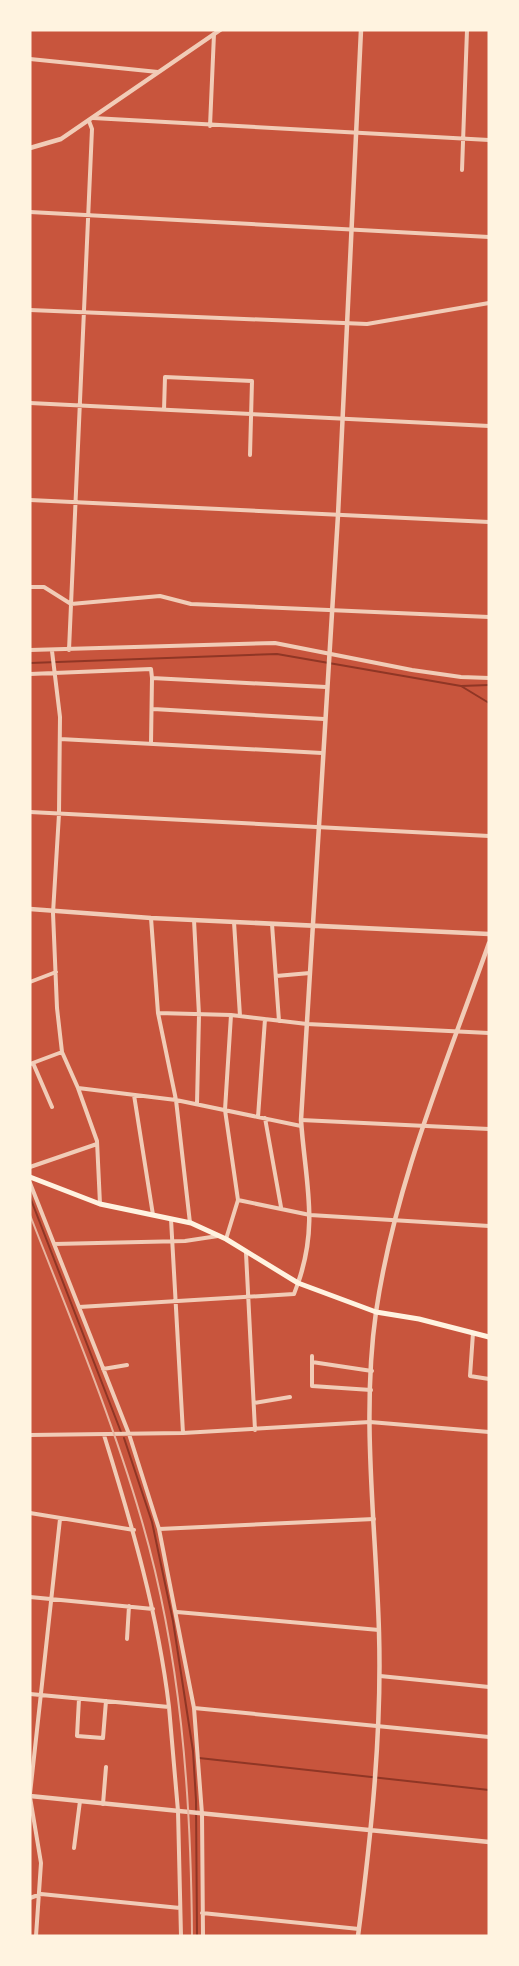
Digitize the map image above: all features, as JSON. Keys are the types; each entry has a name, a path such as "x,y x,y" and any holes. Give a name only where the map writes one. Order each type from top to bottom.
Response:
{"main road":[{"path":"30,1177 100,1204 190,1223 226,1239 298,1283 376,1312 419,1319 489,1337"}],"street":[{"path":"30,148 51,144 220,30"},
{"path":"79,1307 294,1294 308,1256 310,1215 301,1123 326,667 338,515 361,30"},
{"path":"462,170 467,30"},
{"path":"210,126 214,34"},
{"path":"30,59 158,72"},
{"path":"91,119 489,140"},
{"path":"69,650 74,502 89,216 91,119"},
{"path":"30,212 489,237"},
{"path":"30,310 367,324 489,303"},
{"path":"164,410 165,377 252,381 250,455"},
{"path":"30,403 489,426"},
{"path":"30,500 489,522"},
{"path":"30,587 44,587 71,604 160,596 191,604 489,617"},
{"path":"30,650 52,653 165,645 275,643 412,670 461,677 489,678"},
{"path":"52,653 60,717 59,814 53,913 62,1052 78,1088 97,1144 100,1204"},
{"path":"30,674 151,669 153,710 151,743"},
{"path":"152,678 326,687"},
{"path":"153,710 324,719"},
{"path":"60,739 322,753"},
{"path":"30,812 489,836"},
{"path":"30,909 53,913 489,934"},
{"path":"151,918 158,1013 176,1100 190,1223"},
{"path":"194,920 198,1014 197,1104"},
{"path":"234,922 240,1016"},
{"path":"272,924 279,1021"},
{"path":"358,1936 378,1726 380,1676 370,1422 376,1312 394,1219 422,1125 489,943"},
{"path":"30,982 56,972"},
{"path":"276,976 310,973"},
{"path":"158,1013 240,1016 307,1024 489,1033"},
{"path":"226,1239 238,1200 225,1110 231,1016"},
{"path":"258,1117 265,1019"},
{"path":"52,1107 32,1064 62,1052"},
{"path":"78,1088 176,1100 258,1117 301,1123 422,1125 489,1130"},
{"path":"134,1095 153,1215"},
{"path":"265,1118 281,1207"},
{"path":"30,1167 97,1144"},
{"path":"30,1184 129,1434 159,1529 194,1708 202,1814 202,1936"},
{"path":"238,1200 281,1207 310,1215 489,1226"},
{"path":"171,1219 183,1433"},
{"path":"54,1244 172,1241 219,1236"},
{"path":"246,1253 255,1430"},
{"path":"473,1334 470,1376 489,1379"},
{"path":"312,1356 312,1386 370,1390"},
{"path":"312,1362 372,1371"},
{"path":"103,1369 127,1365"},
{"path":"254,1403 290,1397"},
{"path":"30,1435 183,1433 370,1422 489,1432"},
{"path":"104,1435 134,1530 163,1659 178,1811 181,1936"},
{"path":"30,1514 134,1530"},
{"path":"36,1936 41,1894 41,1863 30,1796 60,1519"},
{"path":"159,1529 374,1519"},
{"path":"30,1597 153,1609"},
{"path":"127,1639 129,1606"},
{"path":"177,1612 379,1630"},
{"path":"380,1676 489,1687"},
{"path":"30,1694 169,1707"},
{"path":"80,1699 77,1736 103,1738 106,1701"},
{"path":"194,1708 489,1737"},
{"path":"103,1804 106,1767"},
{"path":"30,1796 489,1842"},
{"path":"74,1848 80,1802"},
{"path":"30,1898 41,1894 180,1908"},
{"path":"202,1913 359,1929"}],"waterway":[{"path":"30,663 277,654 461,686 489,685"},
{"path":"461,686 489,703"},
{"path":"30,1197 121,1432"},
{"path":"124,1438 152,1522 173,1621 193,1751 196,1800 197,1936"},
{"path":"199,1758 489,1790"}],"railway":[{"path":"30,1215 116,1441 155,1569 166,1621 181,1725 189,1830 192,1936"}]}
